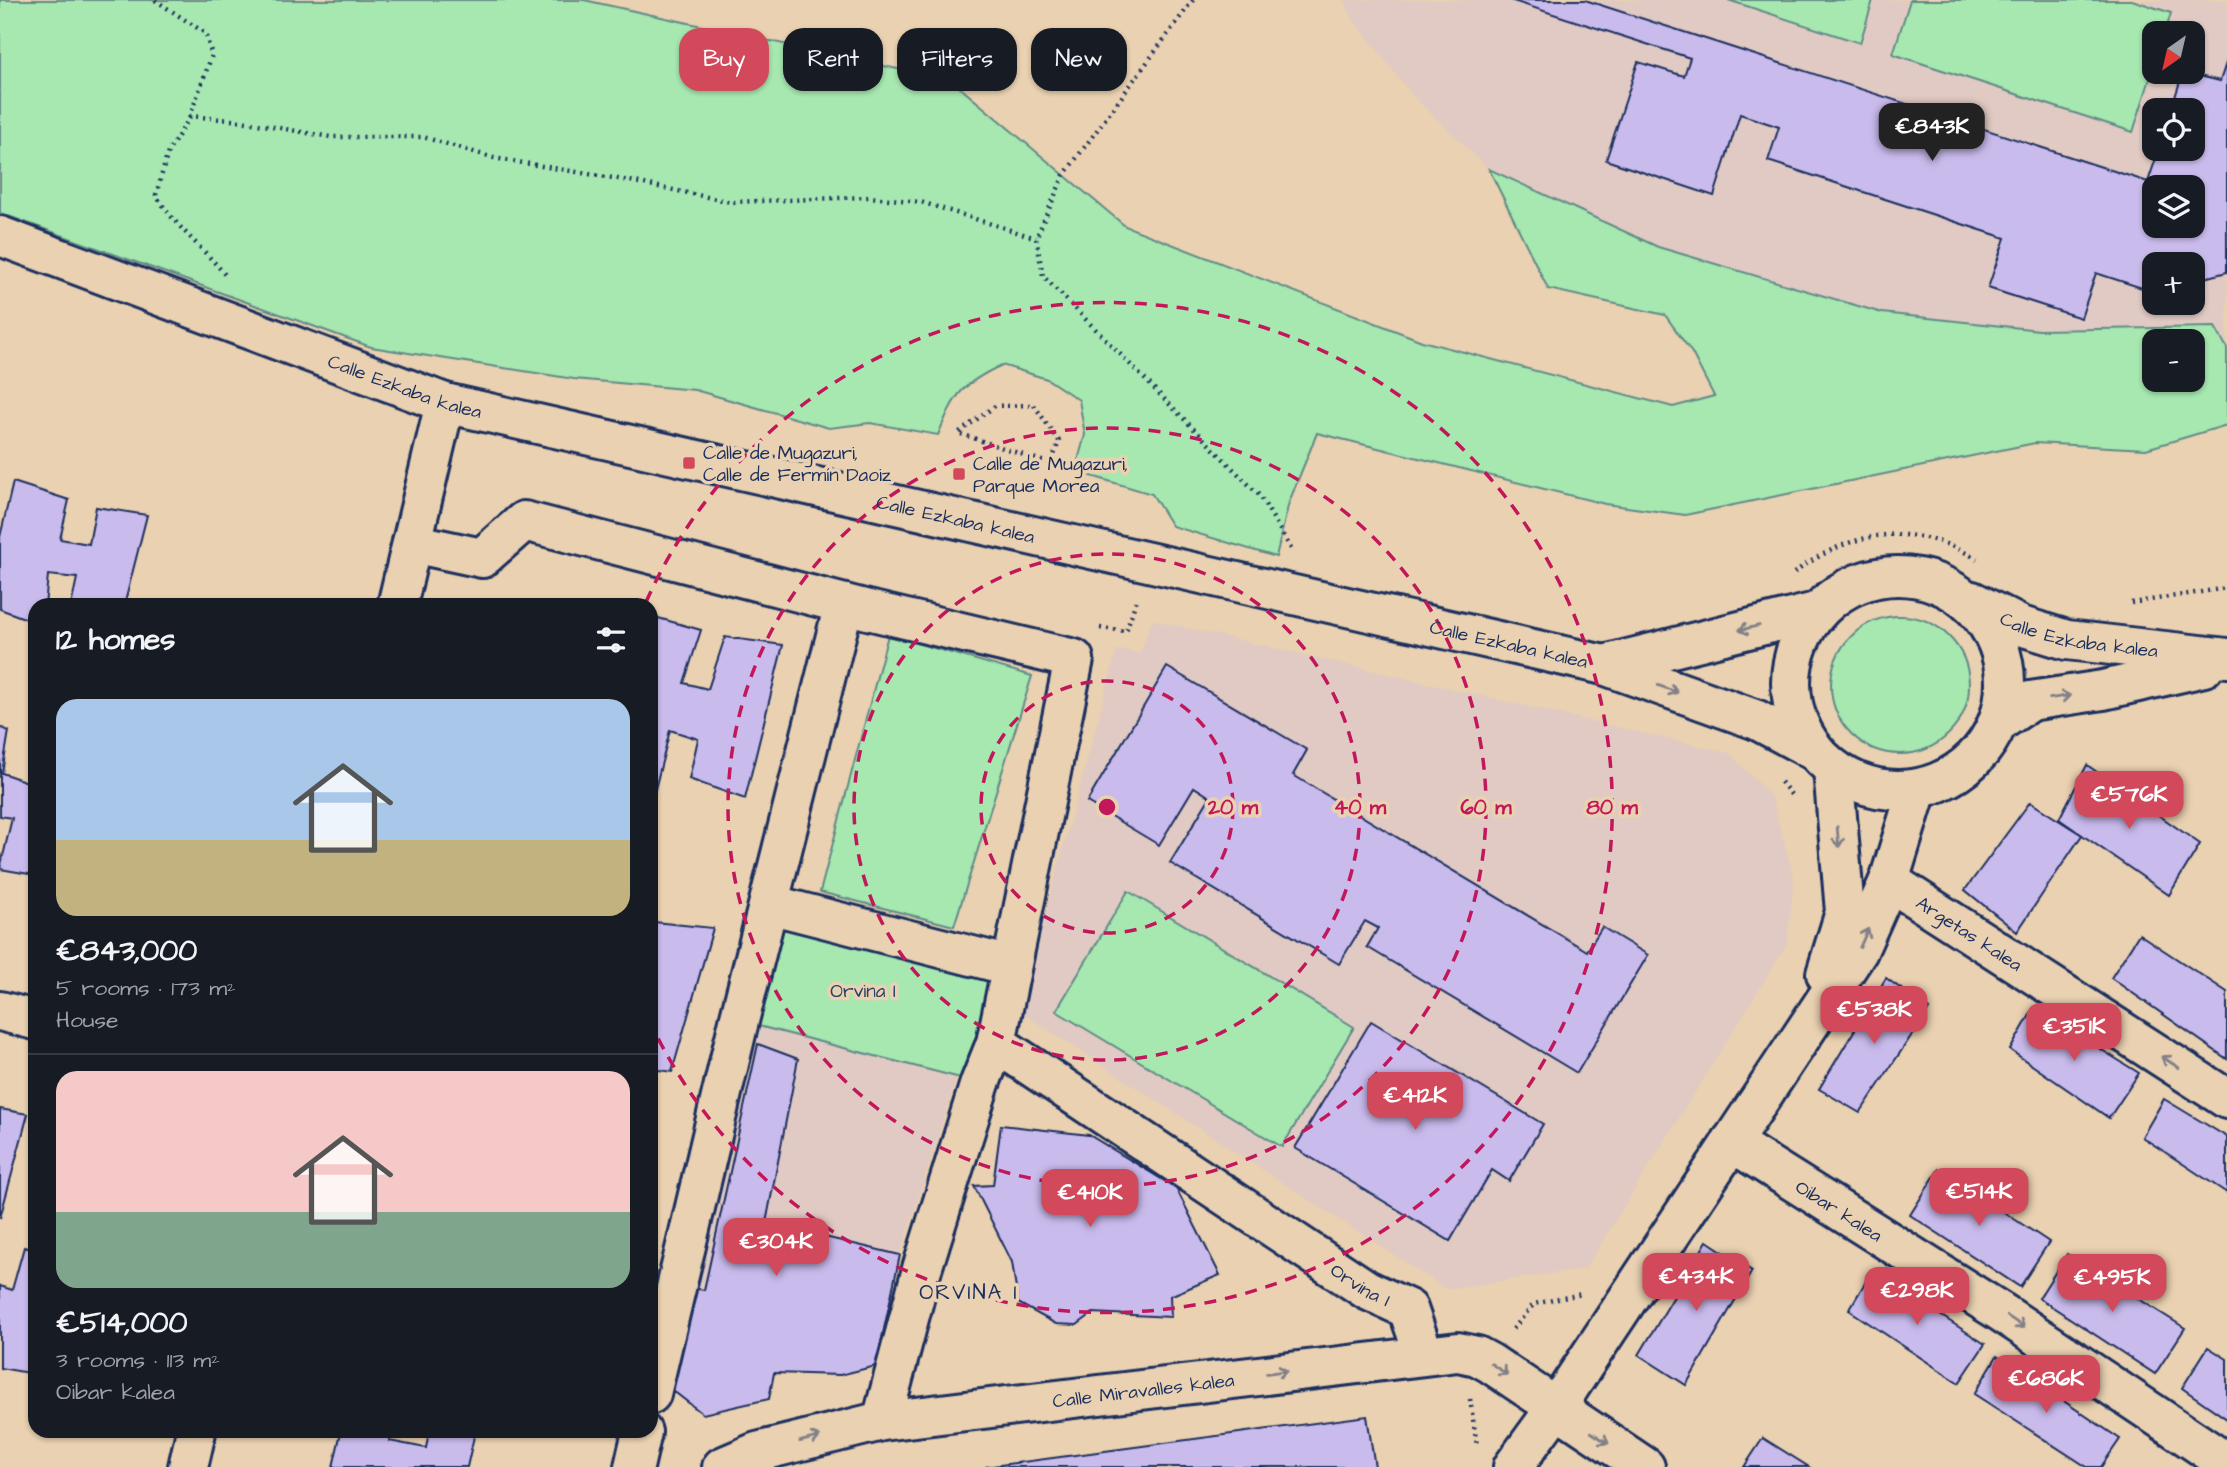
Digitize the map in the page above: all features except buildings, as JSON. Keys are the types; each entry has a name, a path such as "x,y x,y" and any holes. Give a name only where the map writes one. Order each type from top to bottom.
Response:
{"street":[{"name":"Calle Ezkaba kalea","path":"0,236 444,403 1604,665 1757,720 1824,760"},
{"path":"399,598 444,403"},
{"path":"412,543 482,558 524,521 844,604 1074,659 996,1043 980,1083 922,1269 882,1422"},
{"path":"1906,576 1939,584 1963,597 1982,617 1997,640 2004,667 2005,695 1999,722 1980,754 1952,777 1917,790 1888,791 1858,784 1824,760 1808,743 1794,711 1790,677 1797,642 1816,612 1841,591 1872,578 1906,576"},
{"name":"Calle Ezkaba kalea","path":"1939,584 2021,626 2067,640 2227,660"},
{"path":"658,1365 844,604"},
{"name":"Calle Ezkaba kalea","path":"1604,665 1816,612"},
{"name":"Calle Ezkaba kalea","path":"1999,722 2029,701 2103,690 2227,660"},
{"path":"1814,1016 1845,912 1824,760"},
{"path":"1513,1467 1555,1409 1858,951 1889,881 1917,790"},
{"name":"Argetas kalea","path":"1889,881 2227,1099"},
{"path":"769,904 1011,966"},
{"path":"0,1011 28,1018"},
{"name":"Orvina I","path":"996,1043 1367,1290 1408,1310 1424,1355"},
{"name":"Oibar kalea","path":"1731,1142 2001,1312 2227,1463"},
{"name":"Calle Miravalles kalea","path":"722,1467 757,1452 882,1422 1458,1352 1477,1356 1645,1467"},
{"path":"188,1467 195,1438"},
{"path":"634,1467 641,1438"}],"path":[{"path":"155,0 205,33 212,55 190,116 168,152 156,195 171,220 202,246 232,285 246,329"},
{"path":"1193,0 1064,175 1036,238 1043,276 1260,496 1321,601"},
{"path":"190,116 241,121 330,137 423,137 494,158 630,181 731,202 869,197 921,202 1036,238"},
{"path":"1034,405 1059,441 1051,464 958,433 995,406 1034,405"},
{"path":"1779,780 1795,800"},
{"path":"1512,1331 1534,1304 1573,1297 1592,1289"},
{"path":"1471,1393 1478,1454"}],"shaded area":[{"path":"1344,0 2227,0 2227,348 2215,327 2042,331 1882,313 1658,247 1489,169 1412,95 1353,19"},
{"path":"1152,620 1729,753 1771,796 1794,879 1787,944 1585,1269 1446,1289 1019,1011 1117,650 1140,653"},
{"path":"751,1024 957,1077 900,1255 876,1366 840,1375 774,1373 769,1399 703,1414 672,1390"}],"green space":[{"path":"0,0 584,0 711,28 679,28 679,91 769,91 769,41 783,44 783,91 883,91 883,66 897,69 897,91 964,91 1125,226 1422,341 1673,407 1714,396 1692,353 1665,315 1548,289 1489,169 1658,247 1882,313 2039,330 2215,327 2227,348 2227,425 2146,449 2035,443 1685,515 1605,504 1317,433 1289,502 1276,557 1172,526 1152,494 1075,471 1085,435 1079,400 1047,379 1002,365 977,378 961,392 949,409 938,435 870,423 829,428 695,390 574,379 371,347 0,213"},
{"path":"1728,0 1873,0 1860,43"},
{"path":"1910,0 2132,0 2171,13 2169,21 2142,21 2142,84 2148,84 2133,132 1893,54"},
{"path":"1900,616 1926,621 1949,636 1964,659 1969,685 1964,711 1949,734 1926,749 1900,754 1874,749 1851,734 1836,711 1831,685 1836,659 1851,636 1874,621"},
{"path":"888,635 1032,676 954,926 820,892"},
{"path":"1128,891 1354,1027 1282,1147 1056,1011"},
{"name":"Orvina I","path":"769,904 1011,966 980,1083 739,1021"}],"place":[{"name":"Calle de Mugazuri, Calle de Fermín Daoiz","path":"689,463"},
{"name":"Calle de Mugazuri, Parque Morea","path":"959,474"}],"district":[{"name":"ORVINA I","path":"969,1292"}]}
